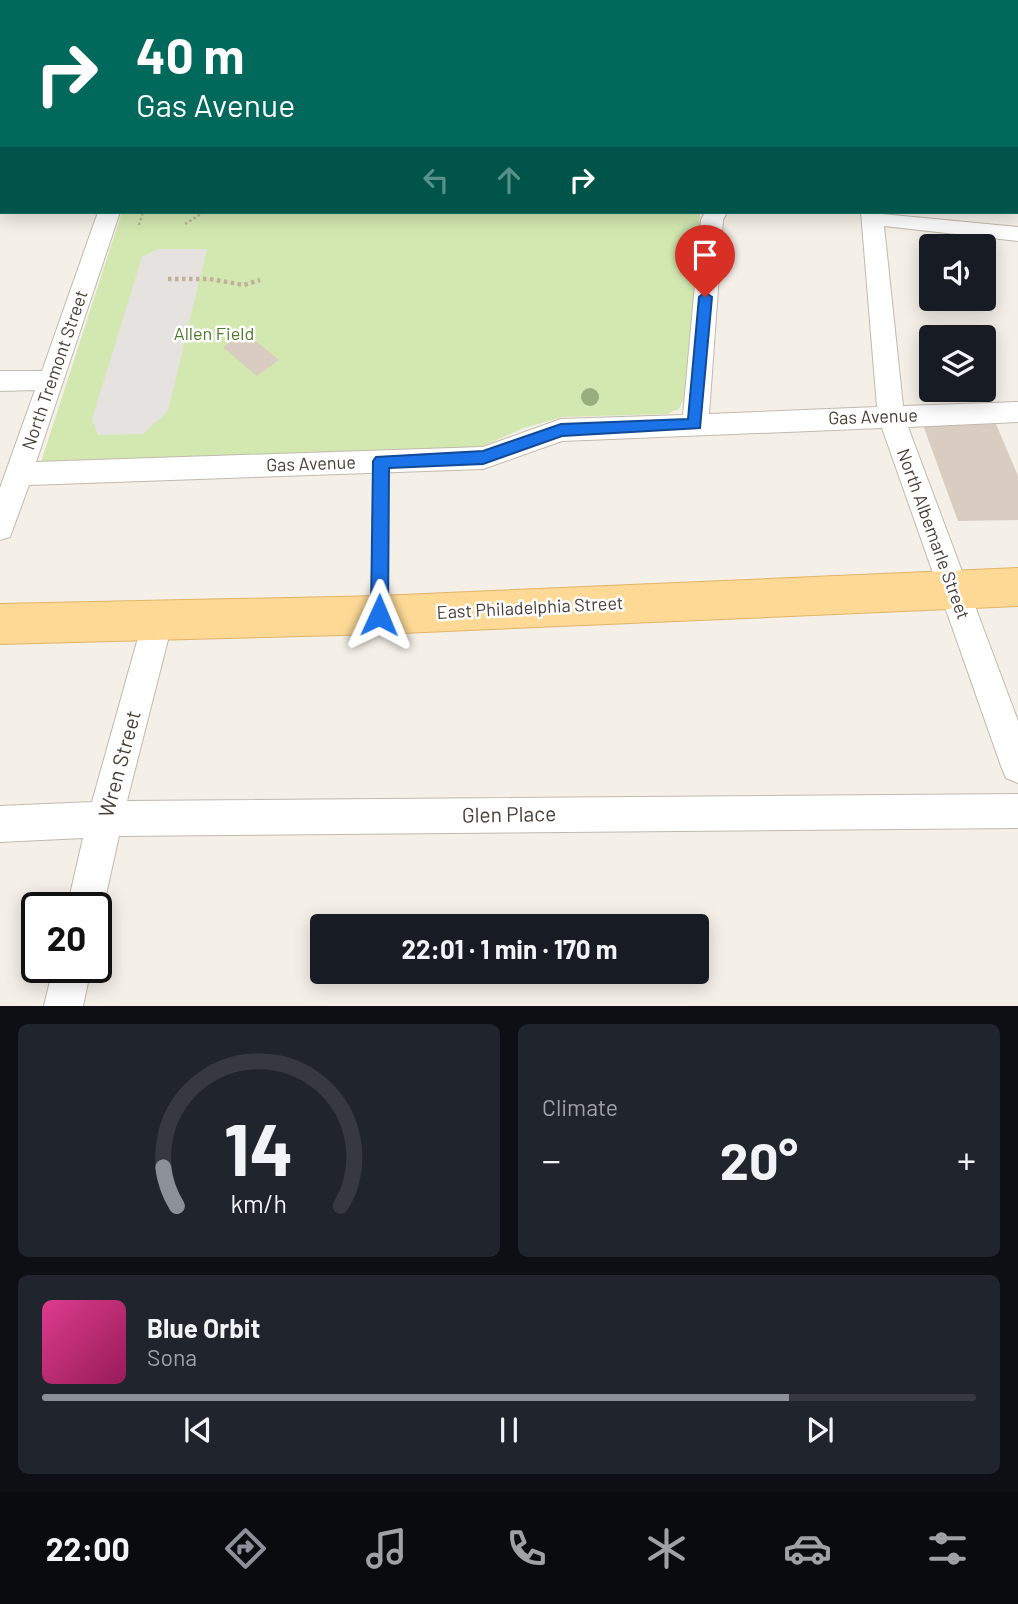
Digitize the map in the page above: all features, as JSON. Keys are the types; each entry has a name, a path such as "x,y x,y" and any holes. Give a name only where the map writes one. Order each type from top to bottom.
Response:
{"main road":[{"name":"East Philadelphia Street","path":"0,624 379,615 1018,587"}],"street":[{"name":"North Tremont Street","path":"0,528 11,484 52,380 108,214"},
{"path":"695,424 712,220 715,214"},
{"name":"North Albemarle Street","path":"869,214 891,416 1018,766"},
{"path":"876,214 1018,234"},
{"path":"0,381 52,380"},
{"name":"Gas Avenue","path":"11,484 381,461 483,458 561,430 1018,412"},
{"name":"Wren Street","path":"89,892 105,819 158,620"},
{"name":"Glen Place","path":"0,824 105,819 1018,811"},
{"path":"63,1006 68,983"}],"lane":[{"path":"379,615 381,461"}],"path":[{"path":"138,225 142,214"},
{"path":"185,224 201,214"},
{"path":"168,279 210,279 244,285 260,280"}],"green space":[{"name":"Allen Field","path":"121,214 700,214 687,392 679,409 667,414 563,417 524,428 479,448 41,462"}],"shaded area":[{"path":"158,249 207,249 168,411 143,434 98,435 92,419 142,257"}],"building":[{"path":"245,332 279,360 257,376 223,347"},
{"path":"996,424 1018,476 1018,520 958,521 923,425"}],"route":[{"path":"379,615 381,461 483,458 561,430 695,424 705,297"}]}
